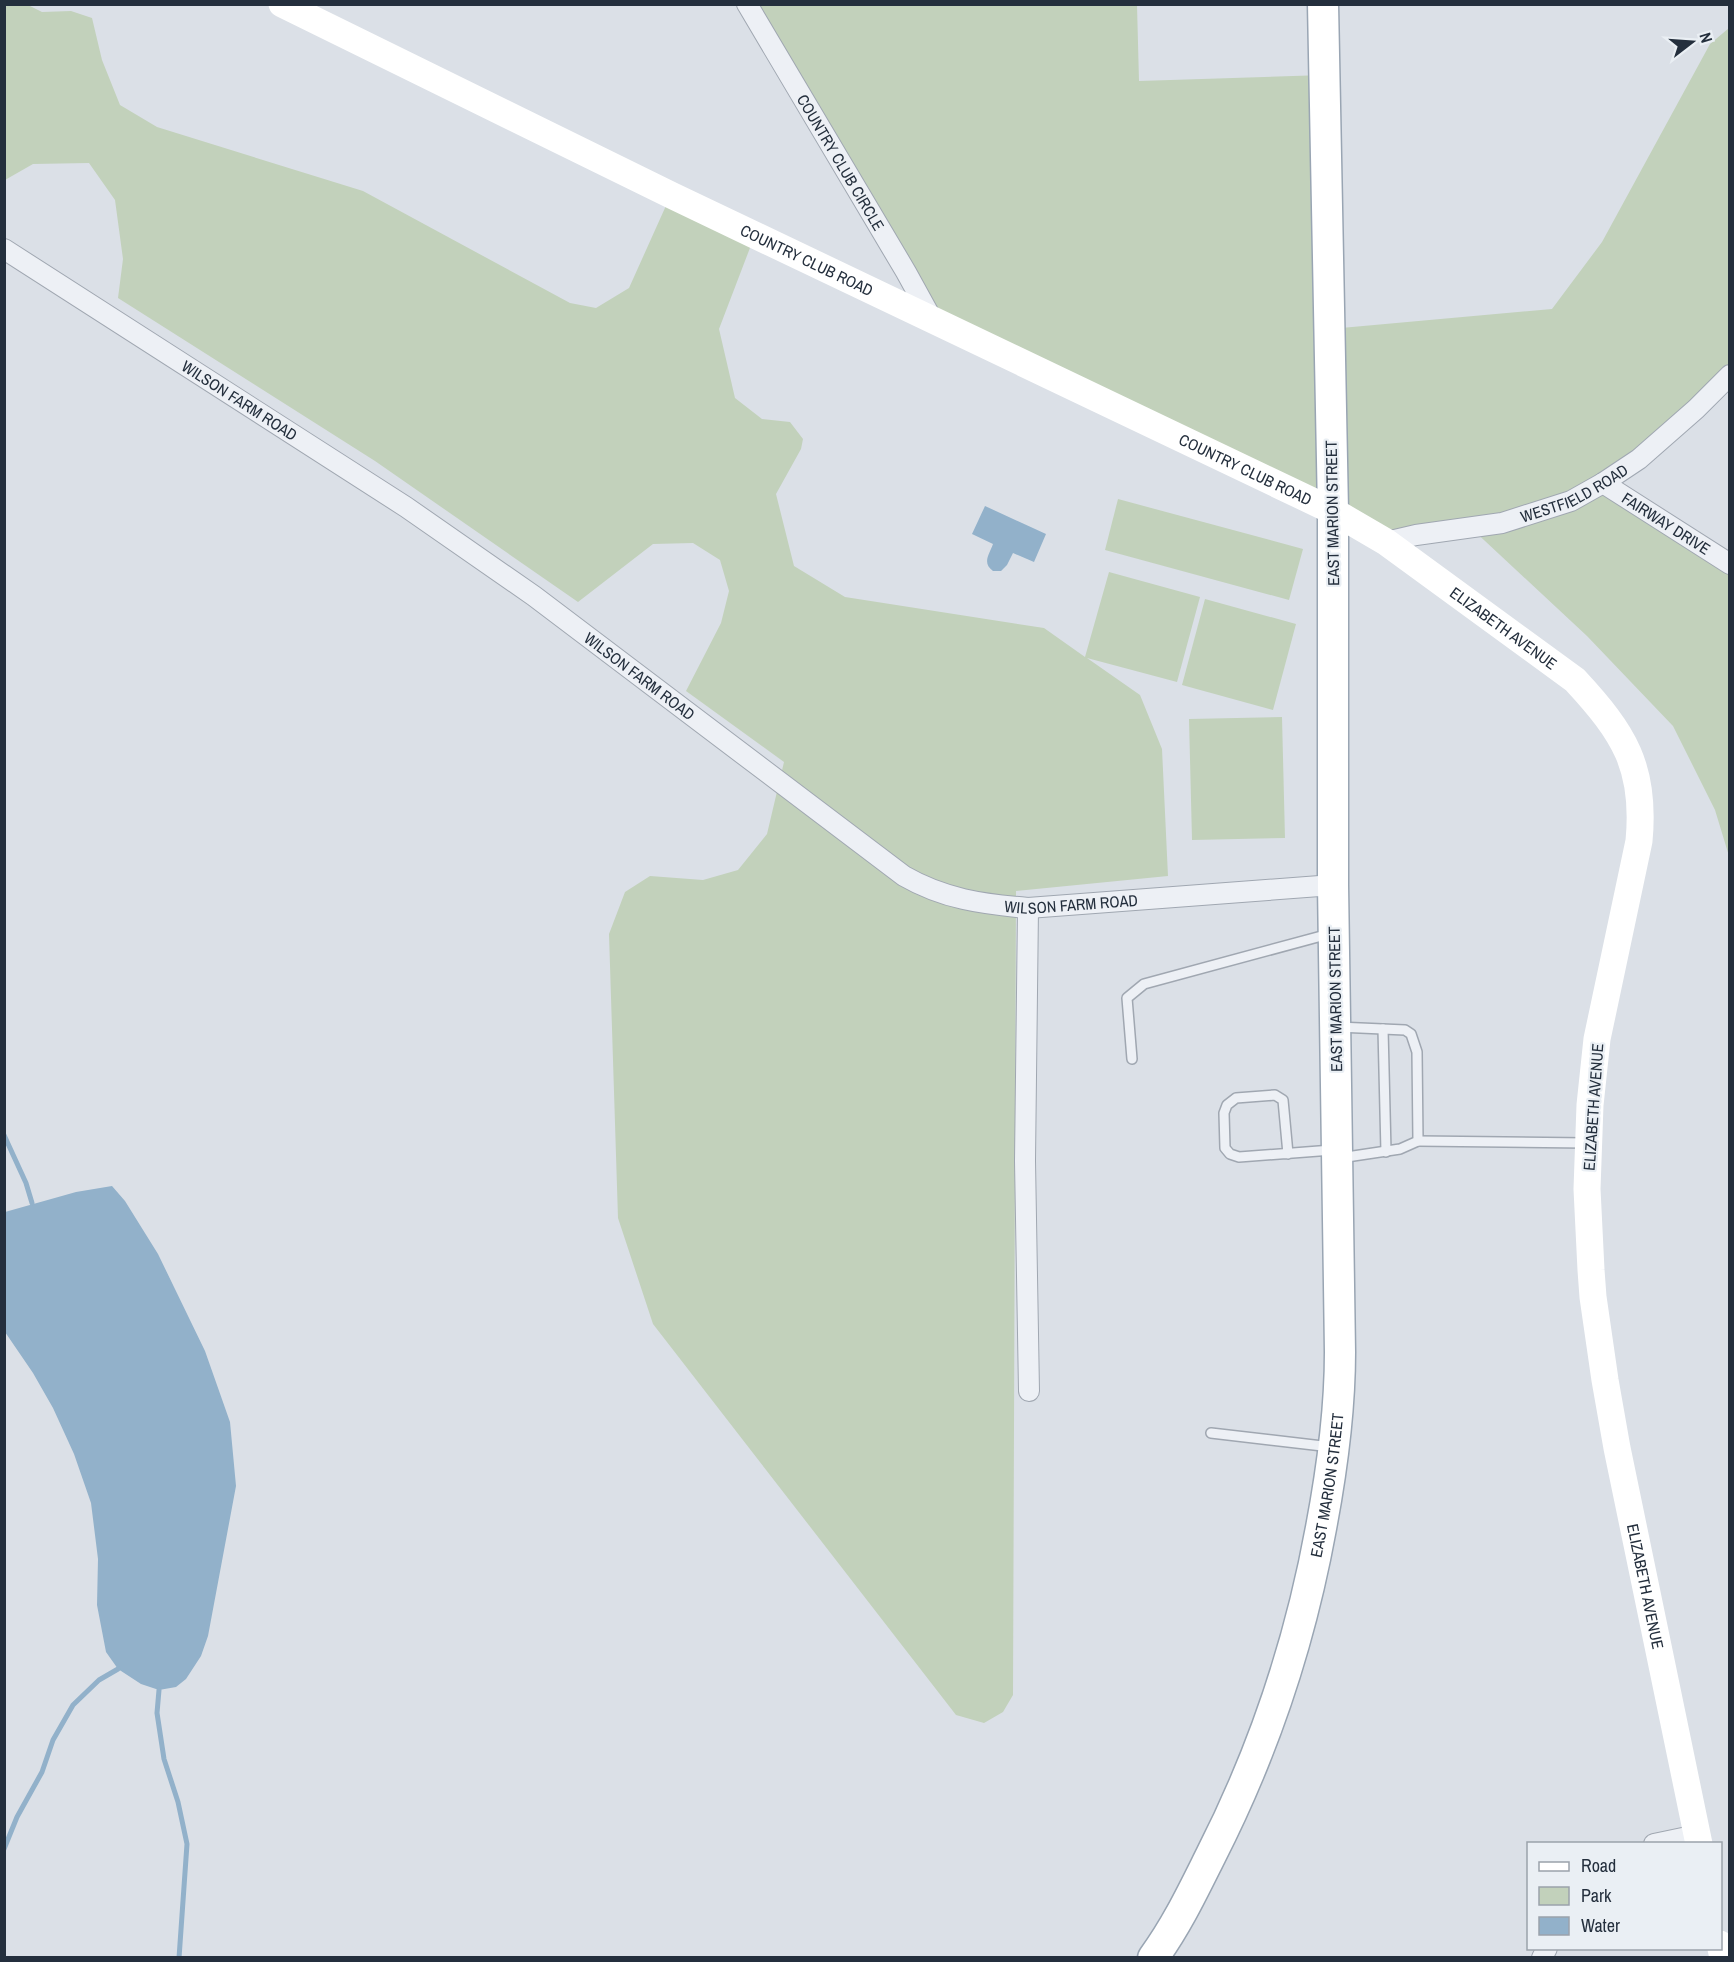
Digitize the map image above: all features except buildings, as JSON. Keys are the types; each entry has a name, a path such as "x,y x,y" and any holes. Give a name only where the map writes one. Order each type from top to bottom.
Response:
{"main road":[{"name":"EAST MARION STREET","path":"1153,1958 1172,1933 1220,1838 1259,1752 1277,1703 1311,1585 1334,1448 1340,1360 1334,933 1333,511 1323,4"}],"street":[{"name":"COUNTRY CLUB ROAD","path":"282,4 933,321 1333,511"},
{"name":"COUNTRY CLUB CIRCLE","path":"747,4 933,321"},
{"name":"WILSON FARM ROAD","path":"4,249 433,526 534,596 904,876 926,888 963,900 1028,908 1334,885"},
{"name":"WESTFIELD ROAD","path":"1386,542 1416,535 1502,523 1571,501 1639,459 1696,409 1730,375"},
{"name":"FAIRWAY DRIVE","path":"1603,483 1730,564"},
{"name":"ELIZABETH AVENUE","path":"1333,511 1386,542 1575,680 1617,729 1629,752 1640,789 1639,841 1597,1039 1590,1105 1587,1189 1591,1270 1605,1380 1619,1459 1698,1839"},
{"path":"1028,908 1025,1161 1029,1391"},
{"path":"1672,1842 1698,1839"}],"lane":[{"path":"1132,1059 1127,998 1143,984 1334,933"},
{"path":"1335,1027 1405,1030 1411,1034 1417,1052 1418,1141"},
{"path":"1383,1029 1386,1152"},
{"path":"1288,1154 1283,1100 1275,1095 1236,1098 1227,1105 1224,1113 1226,1148 1230,1154 1239,1157 1386,1152 1418,1141 1589,1143"},
{"path":"1211,1433 1334,1448"}],"green space":[{"path":"26,4 42,12 71,11 92,18 102,60 120,105 157,127 363,191 570,303 596,308 629,288 669,199 753,240 719,329 735,398 762,419 790,422 803,439 801,449 776,494 794,566 845,597 1044,628 1085,657 1109,572 1200,597 1177,682 1087,658 1140,695 1162,749 1168,876 1016,891 1013,1695 1003,1712 984,1723 956,1715 653,1324 618,1218 609,934 625,892 650,876 703,880 738,870 767,834 784,762 686,691 721,623 729,591 720,560 693,543 653,544 578,602 375,461 118,298 123,259 115,200 89,163 33,164 5,180 5,5"},
{"path":"747,5 1137,5 1139,81 1324,75 1330,329 1552,309 1602,242 1710,44 1729,28 1729,375 1603,483 1729,564 1729,856 1715,810 1673,726 1587,636 1470,527 1386,542 933,321"},
{"path":"1118,499 1303,549 1289,600 1105,550"},
{"path":"1205,599 1296,624 1273,710 1182,685"},
{"path":"1282,717 1285,838 1192,840 1189,719"}],"water":[{"path":"985,506 1046,534 1034,562 1013,553 1001,571 993,571 990,568 987,559 993,544 972,534"},
{"path":"112,1186 125,1201 158,1254 205,1351 230,1422 236,1486 208,1636 201,1656 186,1679 176,1687 159,1690 141,1684 118,1669 106,1652 97,1605 98,1559 91,1503 74,1454 53,1408 5,1332 5,1212 76,1192"}],"waterway":[{"path":"4,1135 26,1183 32,1203"},
{"path":"4,1849 17,1817 42,1772 53,1740 73,1705 99,1680 118,1669"},
{"path":"159,1690 157,1713 164,1759 178,1802 187,1844 179,1958"}]}
